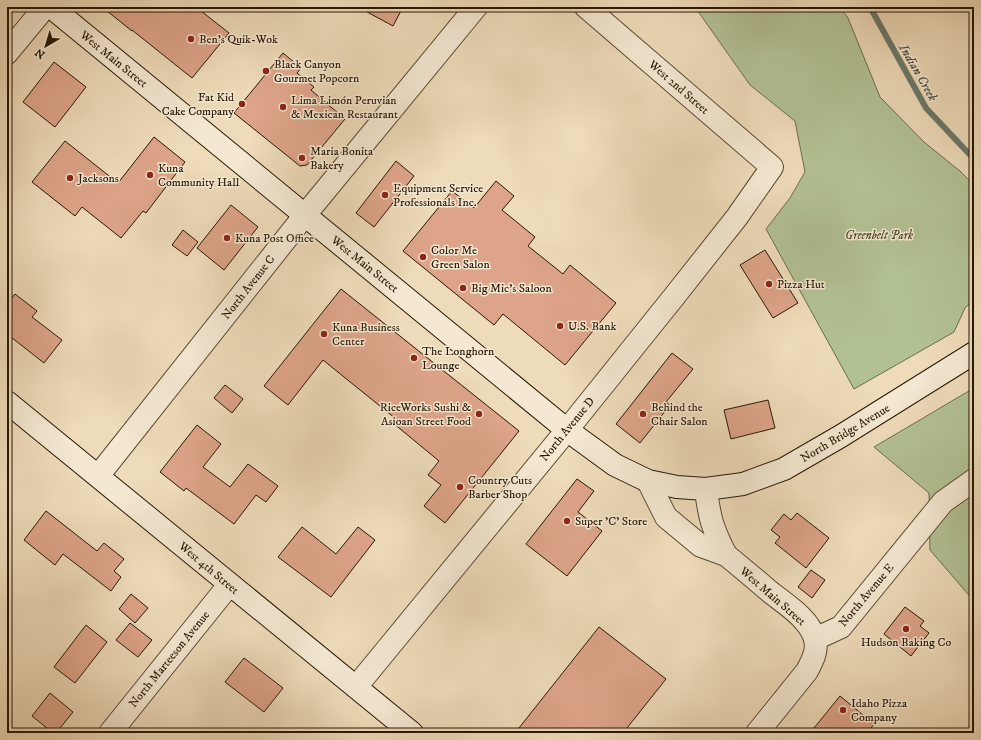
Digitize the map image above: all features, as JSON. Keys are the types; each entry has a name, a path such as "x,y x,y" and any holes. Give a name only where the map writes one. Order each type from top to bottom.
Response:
{"street":[{"path":"7,53 45,7"},
{"name":"West Main Street","path":"51,7 567,430 615,465 648,482 677,487 706,489 708,512 712,526 726,555"},
{"name":"North Avenue C","path":"98,476 305,214 476,7"},
{"name":"West 2nd Street","path":"586,7 772,167"},
{"name":"North Avenue D","path":"356,687 567,430 727,229 772,167"},
{"name":"North Bridge Avenue","path":"706,489 743,484 784,469 841,436 974,353"},
{"name":"West 4th Street","path":"7,402 229,585 412,733"},
{"name":"North Avenue E","path":"815,639 841,627 943,502 974,480"},
{"name":"West Main Street","path":"648,482 666,517 701,546 726,555 794,611 808,625 815,639"},
{"name":"North Marteeson Avenue","path":"110,733 229,585"},
{"path":"757,733 807,671 816,650 815,639"}],"green space":[{"name":"Greenbelt Park","path":"695,7 840,7 848,18 880,97 924,142 960,171 974,185 974,299 965,308 954,332 854,389 766,229 790,198 805,172 795,121 750,85"},
{"path":"974,388 974,601 930,550 929,493 874,447"}],"building":[{"name":"Ben's Quik-Wok","path":"102,7 196,7 229,33 192,78"},
{"path":"358,7 403,7 393,26"},
{"path":"283,53 301,68 297,73 314,87 311,90 345,119 307,165 300,166 234,113"},
{"path":"54,62 86,87 55,127 23,102"},
{"path":"154,137 185,162 146,213 143,211 121,238 82,207 75,216 32,182 65,141 118,183"},
{"path":"396,161 414,176 374,227 356,213"},
{"path":"496,181 514,196 502,210 535,237 528,246 563,274 570,265 616,303 565,365 503,314 494,325 403,251 452,191 474,208"},
{"name":"Kuna Post Office","path":"231,205 258,227 224,270 197,248"},
{"path":"183,230 198,242 187,256 172,245"},
{"name":"Pizza Hut","path":"765,250 798,303 773,318 740,265"},
{"path":"341,289 519,431 445,523 424,506 441,485 428,475 439,461 393,423 396,419 323,360 288,405 264,386"},
{"path":"15,294 37,311 32,317 62,340 44,363 7,334 7,304"},
{"path":"672,353 693,369 666,402 670,405 640,443 616,424"},
{"path":"225,385 243,399 232,413 214,398"},
{"path":"768,400 775,428 731,439 724,410"},
{"path":"197,425 221,444 203,467 230,487 248,464 278,486 266,502 256,495 234,524 186,488 184,491 160,472"},
{"name":"Super 'C' Store","path":"577,479 594,491 578,512 602,531 567,576 526,544"},
{"path":"46,511 97,551 104,543 124,559 114,571 121,577 111,591 63,554 55,565 24,540"},
{"path":"797,513 829,538 806,568 775,543 780,537 771,530 784,514 791,520"},
{"path":"302,527 336,554 358,527 375,540 331,597 278,557"},
{"path":"811,570 825,580 812,598 798,587"},
{"path":"131,594 148,608 135,623 119,609"},
{"name":"Hudson Baking Co","path":"905,607 924,621 920,626 929,633 911,656 884,634"},
{"path":"130,623 152,640 138,657 116,640"},
{"path":"86,625 107,642 75,683 54,667"},
{"path":"599,627 666,679 623,733 515,733"},
{"path":"244,658 283,688 264,712 225,682"},
{"path":"50,693 73,712 56,733 53,733 32,716"},
{"name":"Idaho Pizza Company","path":"840,696 874,724 867,733 810,733"}],"waterway":[{"name":"Indian Creek","path":"870,7 926,108 974,159"}],"place":[{"name":"Ben's Quik-Wok","path":"191,39"},
{"name":"Black Canyon Gourmet Popcorn","path":"266,71"},
{"name":"Fat Kid Cake Company","path":"242,104"},
{"name":"Lima Limón Peruvian & Mexican Restaurant","path":"283,107"},
{"name":"Maria Bonita Bakery","path":"302,158"},
{"name":"Kuna Community Hall","path":"150,175"},
{"name":"Jacksons","path":"70,178"},
{"name":"Equipment Service Professionals Inc.","path":"385,195"},
{"name":"Kuna Post Office","path":"227,238"},
{"name":"Color Me Green Salon","path":"423,257"},
{"name":"Pizza Hut","path":"769,284"},
{"name":"Big Mic's Saloon","path":"463,288"},
{"name":"U.S. Bank","path":"560,326"},
{"name":"Kuna Business Center","path":"324,334"},
{"name":"The Longhorn Lounge","path":"414,358"},
{"name":"RiceWorks Sushi & Asioan Street Food","path":"479,414"},
{"name":"Behind the Chair Salon","path":"643,414"},
{"name":"Country Cuts Barber Shop","path":"460,487"},
{"name":"Super 'C' Store","path":"567,521"},
{"name":"Hudson Baking Co","path":"906,629"},
{"name":"Idaho Pizza Company","path":"843,710"}]}
